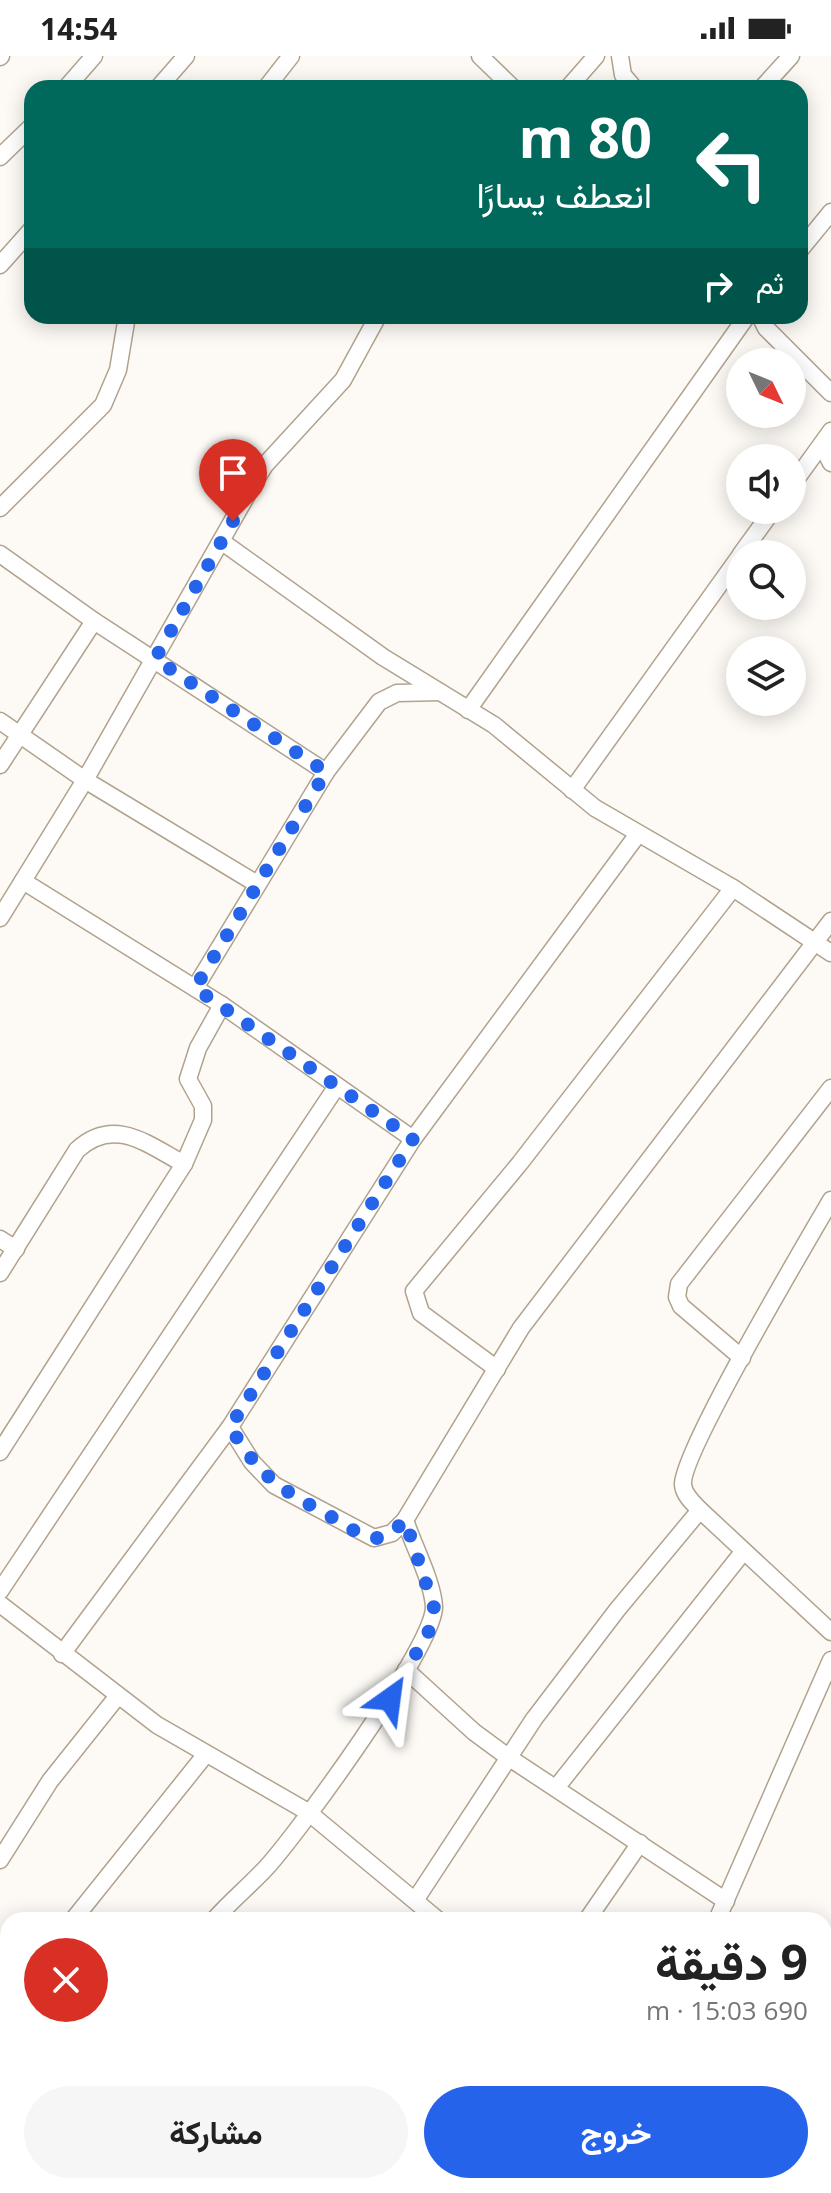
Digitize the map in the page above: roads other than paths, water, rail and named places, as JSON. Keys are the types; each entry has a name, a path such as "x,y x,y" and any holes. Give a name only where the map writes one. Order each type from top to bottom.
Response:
{"street":[{"path":"73,80 94,56"},
{"path":"165,80 186,56"},
{"path":"272,80 291,56"},
{"path":"480,56 505,80"},
{"path":"575,80 596,56"},
{"path":"620,56 623,75 627,80"},
{"path":"769,80 791,56"},
{"path":"0,157 24,134"},
{"path":"808,240 831,212"},
{"path":"0,265 24,238"},
{"path":"0,508 103,405 118,370 126,324"},
{"path":"0,918 85,780 265,465 343,380 374,324"},
{"path":"468,710 741,324"},
{"path":"764,324 831,393"},
{"path":"806,466 831,431"},
{"path":"831,438 826,453 831,463"},
{"path":"221,541 383,657 529,751 572,790 638,834 733,888 831,953"},
{"path":"0,554 94,621 326,772"},
{"path":"572,790 726,576"},
{"path":"0,765 94,621"},
{"path":"195,988 326,772 379,702 397,693 440,692"},
{"path":"0,721 85,780 257,884"},
{"path":"62,1654 230,1427 413,1139 638,834"},
{"path":"23,881 222,1005 413,1139"},
{"path":"497,1369 421,1313 414,1291 520,1163 733,888"},
{"path":"230,1427 252,1462 274,1485 374,1538 392,1533 405,1520 530,1316 831,921"},
{"path":"0,1452 184,1164 203,1120 203,1106 188,1079 191,1066 222,1005"},
{"path":"0,1591 337,1086"},
{"path":"742,1358 681,1306 677,1297 679,1284 829,1096"},
{"path":"0,1273 77,1150 93,1136 116,1133 139,1139 184,1164"},
{"path":"831,1200 742,1358 687,1464 683,1484 688,1498 831,1632"},
{"path":"0,1239 16,1249"},
{"path":"416,1899 508,1757 617,1610 700,1510"},
{"path":"222,1912 265,1869 308,1812 406,1670 429,1631 434,1608 405,1520"},
{"path":"556,1788 743,1552"},
{"path":"0,1604 117,1697 206,1754 308,1812 430,1912"},
{"path":"721,1912 831,1660"},
{"path":"406,1670 474,1732 508,1757 726,1901"},
{"path":"0,1860 50,1781 117,1697"},
{"path":"79,1912 206,1754"},
{"path":"593,1912 640,1843"}]}
